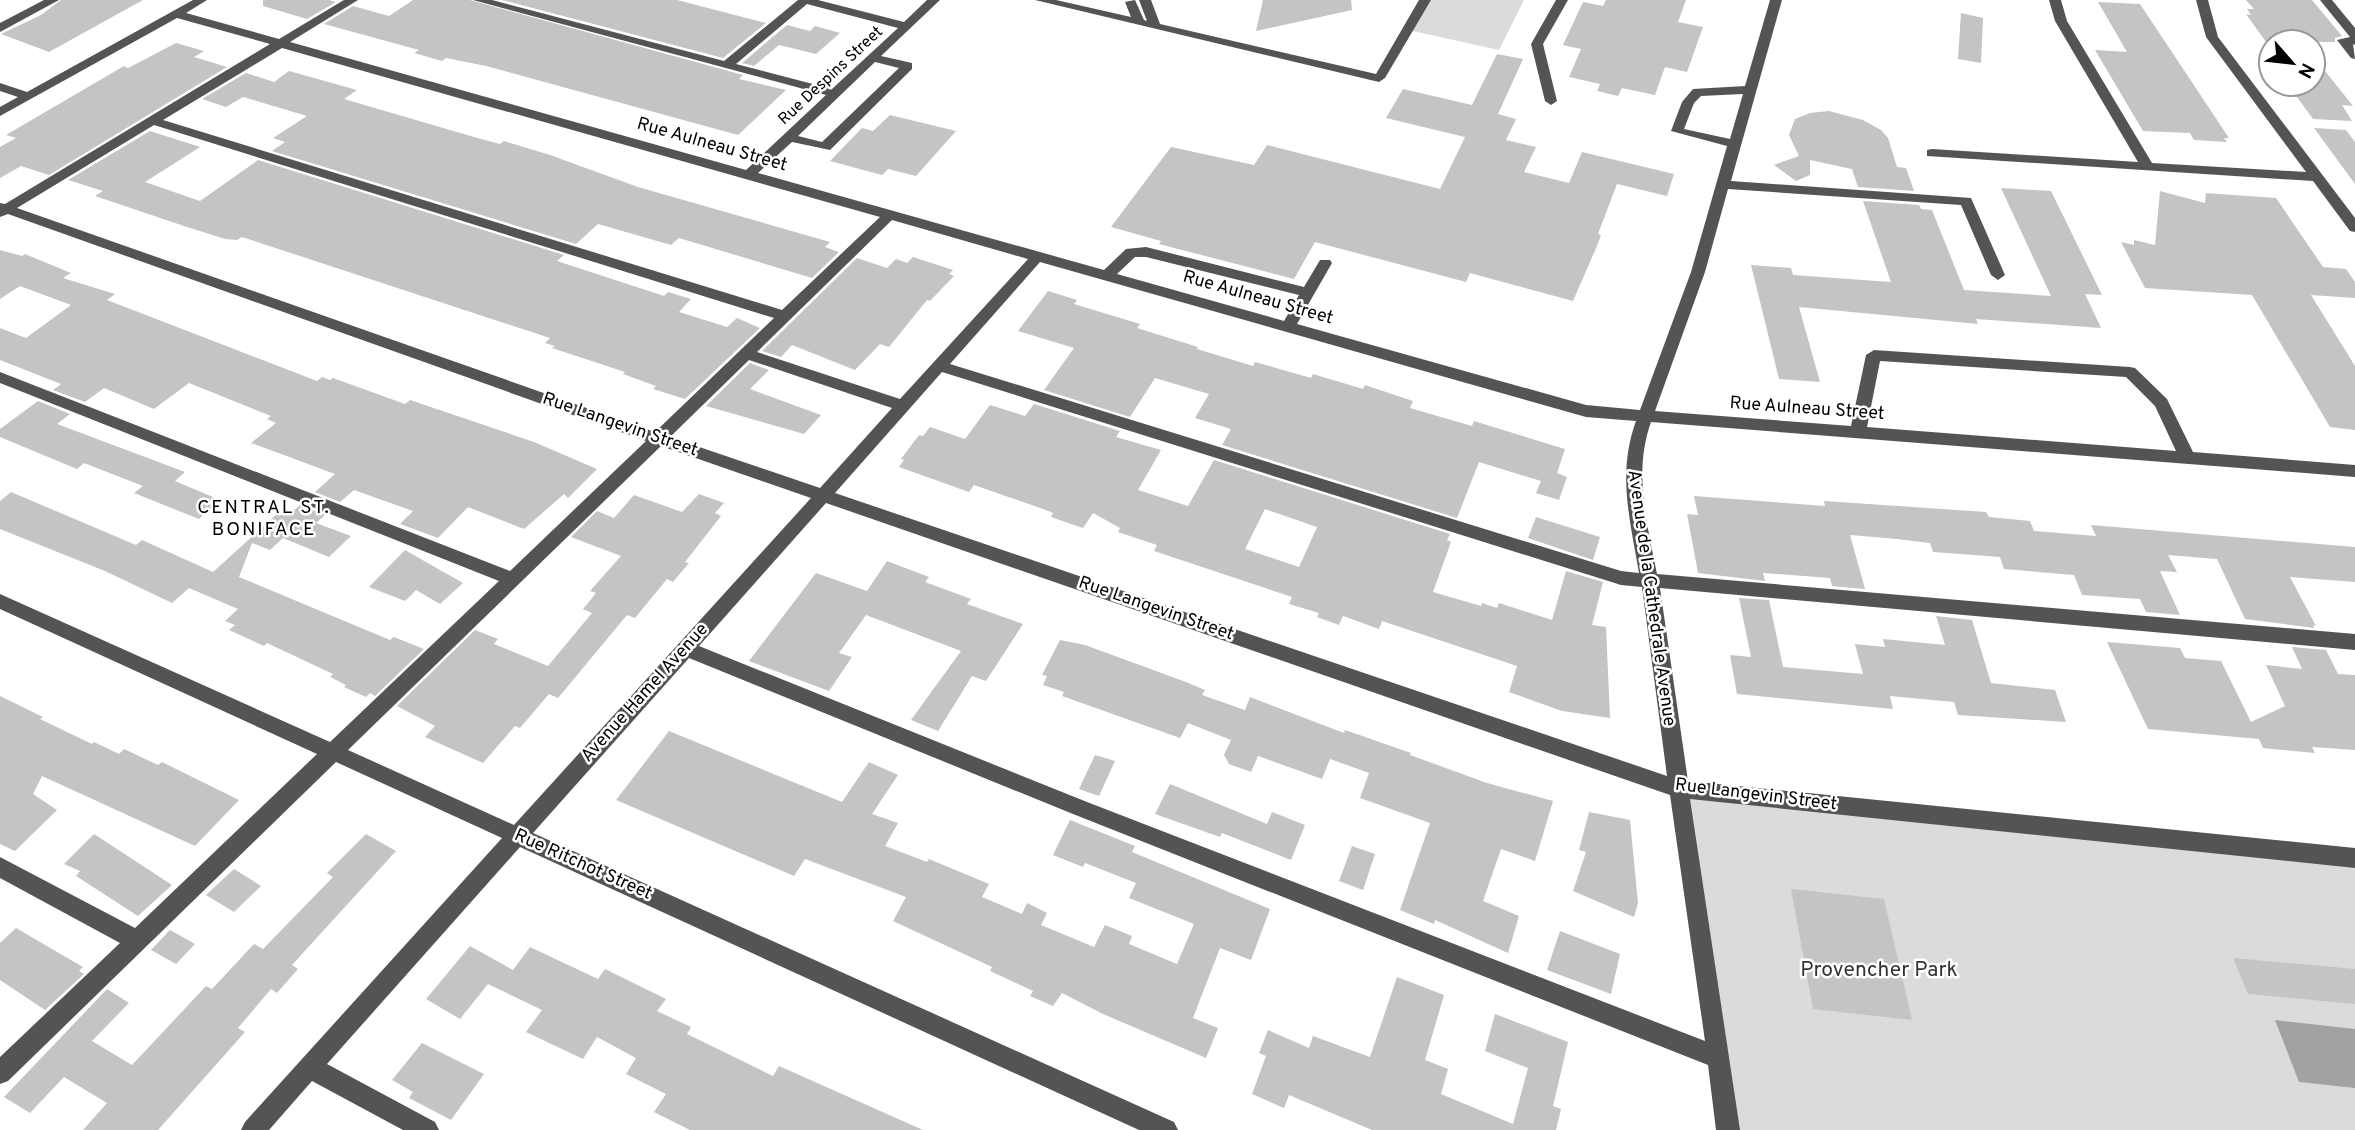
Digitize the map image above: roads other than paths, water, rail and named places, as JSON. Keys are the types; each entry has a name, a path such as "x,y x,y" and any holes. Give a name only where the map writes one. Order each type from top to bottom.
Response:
{"street":[{"path":"0,27 53,0"},
{"path":"0,112 201,0"},
{"path":"2,210 352,0"},
{"path":"479,0 835,94"},
{"path":"727,65 805,0 906,26"},
{"name":"Rue Despins Street","path":"749,175 934,0"},
{"path":"1041,0 1379,78 1425,0"},
{"path":"1145,0 1155,27"},
{"path":"1551,101 1537,44 1562,0"},
{"name":"Avenue de la Cathedrale Avenue","path":"1728,1130 1678,789 1651,581 1631,466 1645,416 1698,272 1776,0"},
{"path":"2055,0 2061,21 2147,166"},
{"path":"2202,0 2212,37 2355,228"},
{"path":"2326,0 2355,36"},
{"path":"1129,1 1139,23"},
{"name":"Rue Aulneau Street","path":"176,14 1586,411 2355,471"},
{"path":"2355,41 2343,40 2355,55"},
{"path":"789,137 825,147 908,66 873,58"},
{"path":"0,87 28,96"},
{"path":"1734,144 1677,131 1688,102 1697,92 1750,90"},
{"path":"153,121 785,316"},
{"path":"1932,153 2318,177"},
{"path":"1723,185 1966,201 1998,275"},
{"name":"Rue Langevin Street","path":"2,210 658,439 1678,789 2352,856"},
{"path":"0,1073 890,215"},
{"path":"1107,276 1132,252 1146,252 1307,292"},
{"name":"Avenue Hamel Avenue","path":"253,1130 1038,256"},
{"path":"1288,327 1325,263"},
{"path":"746,354 903,406"},
{"path":"1858,433 1874,355 2130,372 2161,403 2188,458"},
{"path":"939,366 1621,578 2355,642"},
{"path":"0,377 512,579"},
{"name":"Rue Ritchot Street","path":"0,601 1166,1130"},
{"path":"685,648 1093,813 1718,1058"},
{"path":"0,867 137,941"},
{"path":"309,1067 427,1130"}],"district":[{"name":"CENTRAL ST. BONIFACE","path":"264,519"}],"park label":[{"name":"Provencher Park","path":"1879,970"}]}
